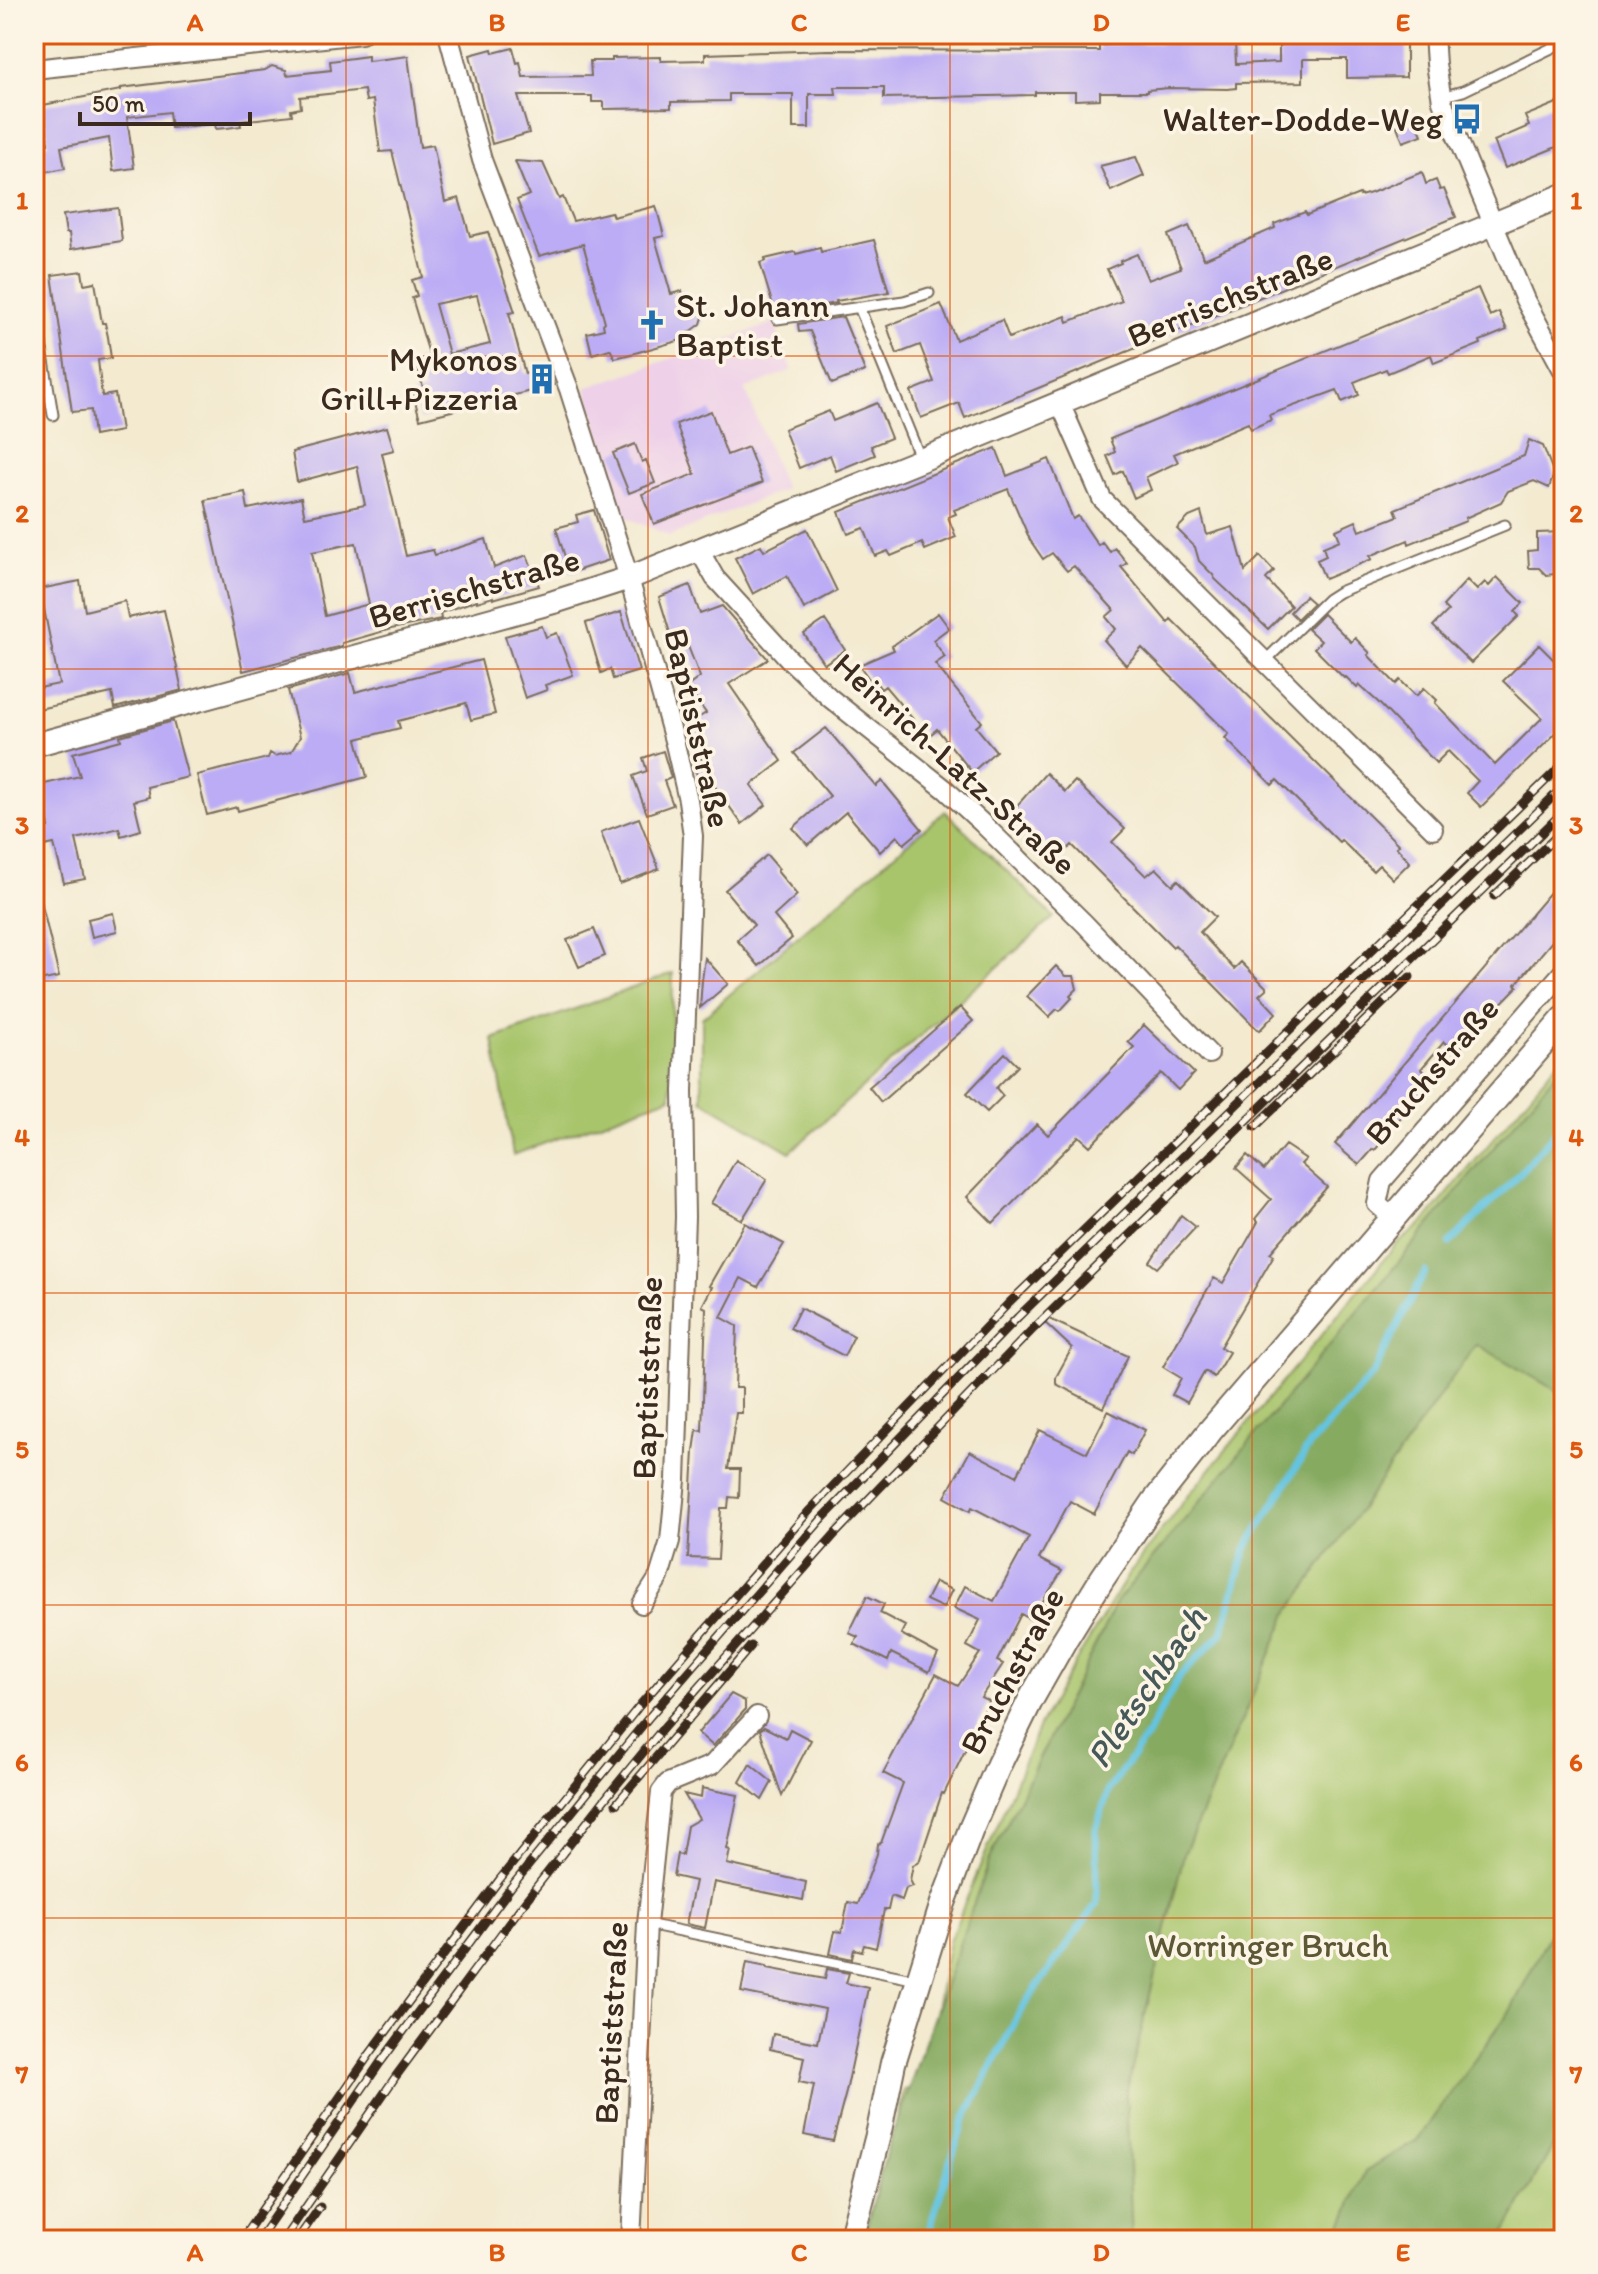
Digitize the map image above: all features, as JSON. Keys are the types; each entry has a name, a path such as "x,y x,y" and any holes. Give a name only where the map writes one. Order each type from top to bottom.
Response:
{"main road":[{"name":"Bruchstraße","path":"851,2240 893,2063 917,1980 965,1844 1031,1699 1094,1591 1154,1502 1210,1431 1564,1019"}],"street":[{"path":"34,69 361,34"},
{"name":"Baptiststraße","path":"448,34 482,160 569,389 629,578 675,744 693,836 683,1091 685,1217 676,1480 670,1541 659,1577 642,1604"},
{"path":"1434,34 1441,97 1525,300 1564,372"},
{"name":"Berrischstraße","path":"34,745 554,602 629,578 1564,195"},
{"path":"1060,403 1102,499 1433,829"},
{"name":"Heinrich-Latz-Straße","path":"699,550 715,578 790,660 830,698 945,789 983,824 1084,923 1209,1054"},
{"name":"Bruchstraße","path":"1393,1218 1377,1204 1382,1181 1564,971"},
{"name":"Baptiststraße","path":"631,2240 647,1924 661,1792 668,1783 712,1765 757,1716"}],"lane":[{"path":"1441,97 1463,91 1558,45"},
{"path":"777,319 904,301 929,293"},
{"path":"34,301 53,415"},
{"path":"859,307 921,460"},
{"path":"1265,661 1339,592 1505,525"},
{"path":"647,1924 917,1980"}],"shaded area":[{"path":"774,323 792,370 745,389 785,489 670,536 623,516 586,388"}],"green space":[{"path":"945,811 1054,917 790,1152 702,1100 702,1018"},
{"path":"673,973 671,1097 513,1155 493,1039"},
{"name":"Worringer Bruch","path":"1564,1054 1564,2240 868,2240 904,2090 921,2086 949,1941 1039,1726 1076,1661 1130,1572 1182,1503 1395,1246 1425,1221"},
{"name":"Worringer Bruch","path":"1564,1063 1564,1395 1476,1344 1288,1613 1184,1854 1126,2094 1132,2240 863,2240 886,2153 989,1860 1117,1601"},
{"path":"1564,1906 1564,2126 1501,2240 1336,2240 1365,2171 1417,2140 1512,2008"}],"building":[{"path":"1406,38 1406,77 1347,78 1347,59 1303,59 1303,82 1236,83 1236,88 1228,89 1100,92 1100,99 1075,100 1075,92 884,98 884,87 835,87 836,94 809,94 809,128 793,128 793,94 729,94 729,101 671,102 671,108 604,109 604,102 592,102 592,96 518,96 529,133 492,144 470,55 513,48 523,77 591,76 590,61 612,61 612,58 705,60 705,54 829,50 1099,51 1099,45 1151,43 1235,42 1236,64 1279,62 1279,41"},
{"path":"368,56 368,61 408,56 420,147 433,145 445,202 459,198 470,236 488,232 515,312 509,313 525,374 548,368 554,385 420,419 413,394 424,391 416,361 430,357 412,298 417,296 412,280 423,277 392,151 380,152 373,100 366,101 364,90 300,97 301,108 291,110 292,115 240,121 241,126 227,128 216,129 215,124 171,128 169,112 127,117 134,168 113,171 109,138 61,147 65,168 39,173 35,146 48,144 43,105 121,88 265,70 272,66 286,70 287,75 331,70 330,61","holes":["477,295 490,344 449,354 435,304"]},
{"path":"1564,100 1564,144 1505,168 1494,141 1529,126 1525,116"},
{"path":"1413,114 1422,135 1403,142 1395,121"},
{"path":"1136,157 1144,176 1111,191 1100,166"},
{"path":"515,161 543,163 573,221 611,212 613,217 656,206 664,236 655,238 671,294 682,291 686,302 701,308 704,314 701,324 685,339 635,353 615,358 610,349 592,354 587,333 604,329 605,322 583,244 539,256 517,200 529,195"},
{"path":"1422,172 1426,184 1436,180 1440,190 1444,189 1456,217 965,418 959,403 921,418 911,391 934,382 920,345 897,354 887,326 941,304 956,340 1002,320 1009,338 1066,316 1068,322 1122,301 1107,269 1120,261 1137,254 1148,280 1181,268 1168,235 1189,226 1204,259 1275,228 1274,224 1305,212 1307,215 1359,194 1371,193"},
{"path":"118,208 122,241 71,249 63,215"},
{"path":"874,240 889,292 837,303 774,309 760,263 765,259 820,248 821,252"},
{"path":"82,271 84,284 95,282 102,323 105,323 108,337 111,358 98,360 102,396 115,394 121,431 94,436 91,410 72,412 52,275"},
{"path":"1478,288 1490,316 1499,312 1507,330 1480,341 1481,344 1434,363 1431,355 1388,373 1386,369 1354,382 1359,395 1342,402 1337,390 1269,415 1271,420 1251,429 1248,423 1174,454 1178,462 1146,477 1151,490 1134,498 1123,471 1115,475 1107,456 1115,452 1110,439"},
{"path":"843,317 865,371 832,384 810,331 799,332 798,324"},
{"path":"877,403 891,438 871,446 875,455 836,471 830,455 799,468 784,429 829,411 833,421"},
{"path":"711,411 727,455 748,447 762,483 654,524 642,494 695,474 676,424"},
{"path":"387,427 394,450 382,453 406,556 433,550 435,555 486,539 494,568 527,555 539,586 493,599 477,600 440,613 441,619 391,629 342,643 342,646 243,671 205,500 245,492 248,509 301,498 305,517 365,505 357,466 297,482 292,452","holes":["356,543 369,604 325,616 312,552"]},
{"path":"1529,440 1543,446 1554,474 1549,488 1534,481 1508,491 1501,502 1465,518 1466,521 1409,544 1408,540 1325,579 1317,560 1326,556 1323,547 1340,540 1336,530 1356,521 1360,531 1398,516 1395,509 1524,456"},
{"path":"635,444 642,462 646,460 655,483 629,493 613,453"},
{"path":"996,448 1007,476 1049,459 1073,519 1078,516 1098,545 1102,542 1110,552 1115,548 1127,563 1121,567 1168,623 1171,619 1399,845 1396,847 1410,862 1393,879 1379,865 1373,871 1341,840 1339,842 1277,780 1272,785 1225,738 1229,734 1142,648 1126,665 1104,640 1116,629 1106,617 1114,610 1074,566 1067,571 1052,553 1043,559 1030,540 1008,489 954,510 956,514 948,517 956,537 925,550 922,543 891,556 888,551 875,556 864,528 848,534 839,512"},
{"path":"594,510 609,560 570,573 556,528 578,522 576,515"},
{"path":"1201,512 1207,535 1233,527 1245,571 1260,556 1274,571 1266,579 1291,606 1268,629 1215,579 1199,561 1195,547 1177,529 1189,517"},
{"path":"807,529 837,591 804,609 787,576 753,594 735,558 761,545 764,551"},
{"path":"1564,532 1564,573 1546,575 1539,568 1529,568 1528,551 1537,550 1537,533"},
{"path":"1497,577 1523,603 1515,612 1519,616 1471,663 1433,626 1448,611 1443,606 1467,580 1477,590 1485,582 1489,586"},
{"path":"80,581 85,611 125,601 128,618 164,610 182,690 115,708 112,693 34,710 34,689 59,684 40,589"},
{"path":"690,585 700,614 722,606 768,659 729,684 782,761 751,785 766,805 742,824 708,777 701,782 692,765 710,753 690,723 706,713 687,687 700,677 682,631 671,636 659,597"},
{"path":"1305,596 1313,603 1297,619 1290,612"},
{"path":"621,612 639,671 613,679 610,669 601,673 586,623"},
{"path":"938,613 949,628 933,640 945,657 935,664 982,722 976,727 996,751 972,772 937,729 928,737 885,686 881,689 875,681 872,683 859,665 894,650 892,646"},
{"path":"1323,614 1351,642 1355,638 1396,684 1400,680 1416,696 1424,688 1495,765 1542,718 1503,681 1539,645 1564,670 1564,725 1481,807 1467,793 1478,781 1448,751 1436,763 1378,702 1359,685 1357,688 1344,678 1314,648 1321,641 1308,629"},
{"path":"825,620 845,650 824,664 804,634"},
{"path":"542,626 546,637 557,633 573,675 545,685 547,690 525,698 505,636"},
{"path":"481,660 495,714 471,720 466,703 398,721 400,728 357,739 367,777 238,811 237,807 207,815 197,775 268,758 270,753 275,756 291,752 300,737 288,690 350,673 355,692"},
{"path":"173,721 188,777 147,787 149,797 134,801 141,830 121,836 119,828 76,839 85,879 64,883 54,844 39,847 35,829 49,827 40,785 80,776 73,753"},
{"path":"826,728 876,786 882,781 922,829 904,844 897,836 880,852 846,812 808,845 793,828 830,796 794,753"},
{"path":"663,751 671,778 664,781 673,805 647,814 633,776 647,771 643,758"},
{"path":"1046,773 1065,792 1075,781 1125,829 1112,842 1146,876 1156,868 1173,885 1178,880 1215,917 1200,932 1234,969 1241,962 1267,988 1259,995 1276,1013 1259,1031 1072,845 1060,857 1012,811"},
{"path":"639,818 659,869 620,884 601,832"},
{"path":"767,855 797,895 774,916 792,938 759,966 737,940 754,925 725,890"},
{"path":"1564,876 1564,927 1471,1039 1456,1053 1444,1042 1421,1069 1433,1079 1359,1165 1335,1144"},
{"path":"41,901 59,977 34,982 34,902"},
{"path":"113,913 117,931 92,937 88,919"},
{"path":"594,929 605,956 579,967 567,940"},
{"path":"705,958 728,984 700,1008 702,980"},
{"path":"1056,966 1066,976 1074,976 1077,989 1060,1011 1057,1009 1049,1017 1027,996"},
{"path":"960,1007 973,1021 881,1102 869,1087"},
{"path":"1144,1025 1194,1073 1178,1090 1161,1073 1090,1146 1079,1136 993,1223 967,1197 1037,1124 1048,1135 1134,1047 1128,1042"},
{"path":"1005,1053 1018,1066 996,1088 1003,1096 987,1112 967,1093"},
{"path":"1285,1145 1306,1159 1301,1164 1327,1187 1270,1253 1274,1255 1220,1347 1229,1352 1214,1377 1205,1371 1187,1403 1172,1395 1181,1378 1163,1367 1214,1278 1223,1283 1258,1222 1255,1219 1271,1199 1236,1168 1247,1155 1264,1170"},
{"path":"736,1160 767,1179 742,1220 711,1203"},
{"path":"1181,1215 1196,1227 1158,1268 1150,1262"},
{"path":"745,1223 784,1244 758,1287 741,1278 721,1317 737,1326 735,1388 742,1388 742,1413 736,1413 728,1469 740,1469 739,1498 729,1497 728,1508 721,1508 718,1559 688,1558 694,1451 697,1430 702,1431 706,1308 702,1306 712,1287 709,1286"},
{"path":"800,1308 854,1336 844,1356 790,1328"},
{"path":"1043,1316 1128,1356 1103,1408 1056,1384 1056,1377 1072,1348 1041,1319"},
{"path":"1108,1411 1145,1430 1132,1455 1127,1452 1094,1514 1070,1501 1039,1559 1062,1571 1031,1620 1021,1614 997,1661 1003,1664 981,1697 989,1701 942,1793 919,1862 913,1865 910,1880 913,1886 906,1888 902,1900 891,1896 888,1910 884,1910 876,1948 864,1945 862,1951 854,1949 852,1959 830,1954 835,1931 842,1932 848,1902 858,1904 903,1783 883,1773 936,1674 958,1686 980,1653 967,1646 980,1620 954,1608 965,1586 994,1601 1029,1537 972,1507 970,1511 945,1497 970,1451 1017,1476 1040,1430 1087,1453"},
{"path":"935,1582 952,1590 943,1608 926,1600"},
{"path":"867,1596 884,1604 880,1613 905,1626 901,1634 938,1654 929,1672 891,1653 888,1661 854,1644 858,1637 849,1633"},
{"path":"731,1694 745,1701 745,1710 713,1746 698,1733"},
{"path":"764,1727 786,1738 790,1729 811,1740 782,1796 760,1730"},
{"path":"750,1764 772,1782 762,1800 740,1782"},
{"path":"702,1788 738,1795 727,1864 806,1882 803,1900 714,1882 705,1928 686,1924 695,1881 673,1876 677,1854 682,1855 687,1826 699,1819 684,1794 701,1798"},
{"path":"747,1962 825,1979 827,1969 849,1973 846,1983 868,1988 833,2141 804,2135 814,2085 799,2082 804,2057 770,2049 773,2034 818,2043 825,2009 741,1992"}],"waterway":[{"name":"Pletschbach","path":"1450,1243 1514,1180 1564,1122"},
{"name":"Pletschbach","path":"929,2240 933,2217 963,2123 1022,2008 1097,1903 1096,1829 1109,1789 1147,1736 1179,1677 1222,1633 1246,1549 1311,1443 1373,1374 1425,1272"}],"railway":[{"path":"241,2240 369,2055 500,1879 640,1705 810,1510 1007,1305 1564,763"},
{"path":"258,2240 380,2063 511,1887 650,1716 821,1520 1018,1317 1564,786"},
{"path":"283,2240 396,2076 526,1900 664,1727 835,1534 1031,1331 1564,811"},
{"path":"1494,896 1564,829"},
{"path":"1255,1127 1410,977"},
{"path":"616,1804 751,1646"},
{"path":"297,2240 320,2207"}],"place":[{"name":"Walter-Dodde-Weg","path":"1467,119"},
{"name":"St. Johann Baptist","path":"652,325"},
{"name":"Mykonos Grill+Pizzeria","path":"542,379"}]}
